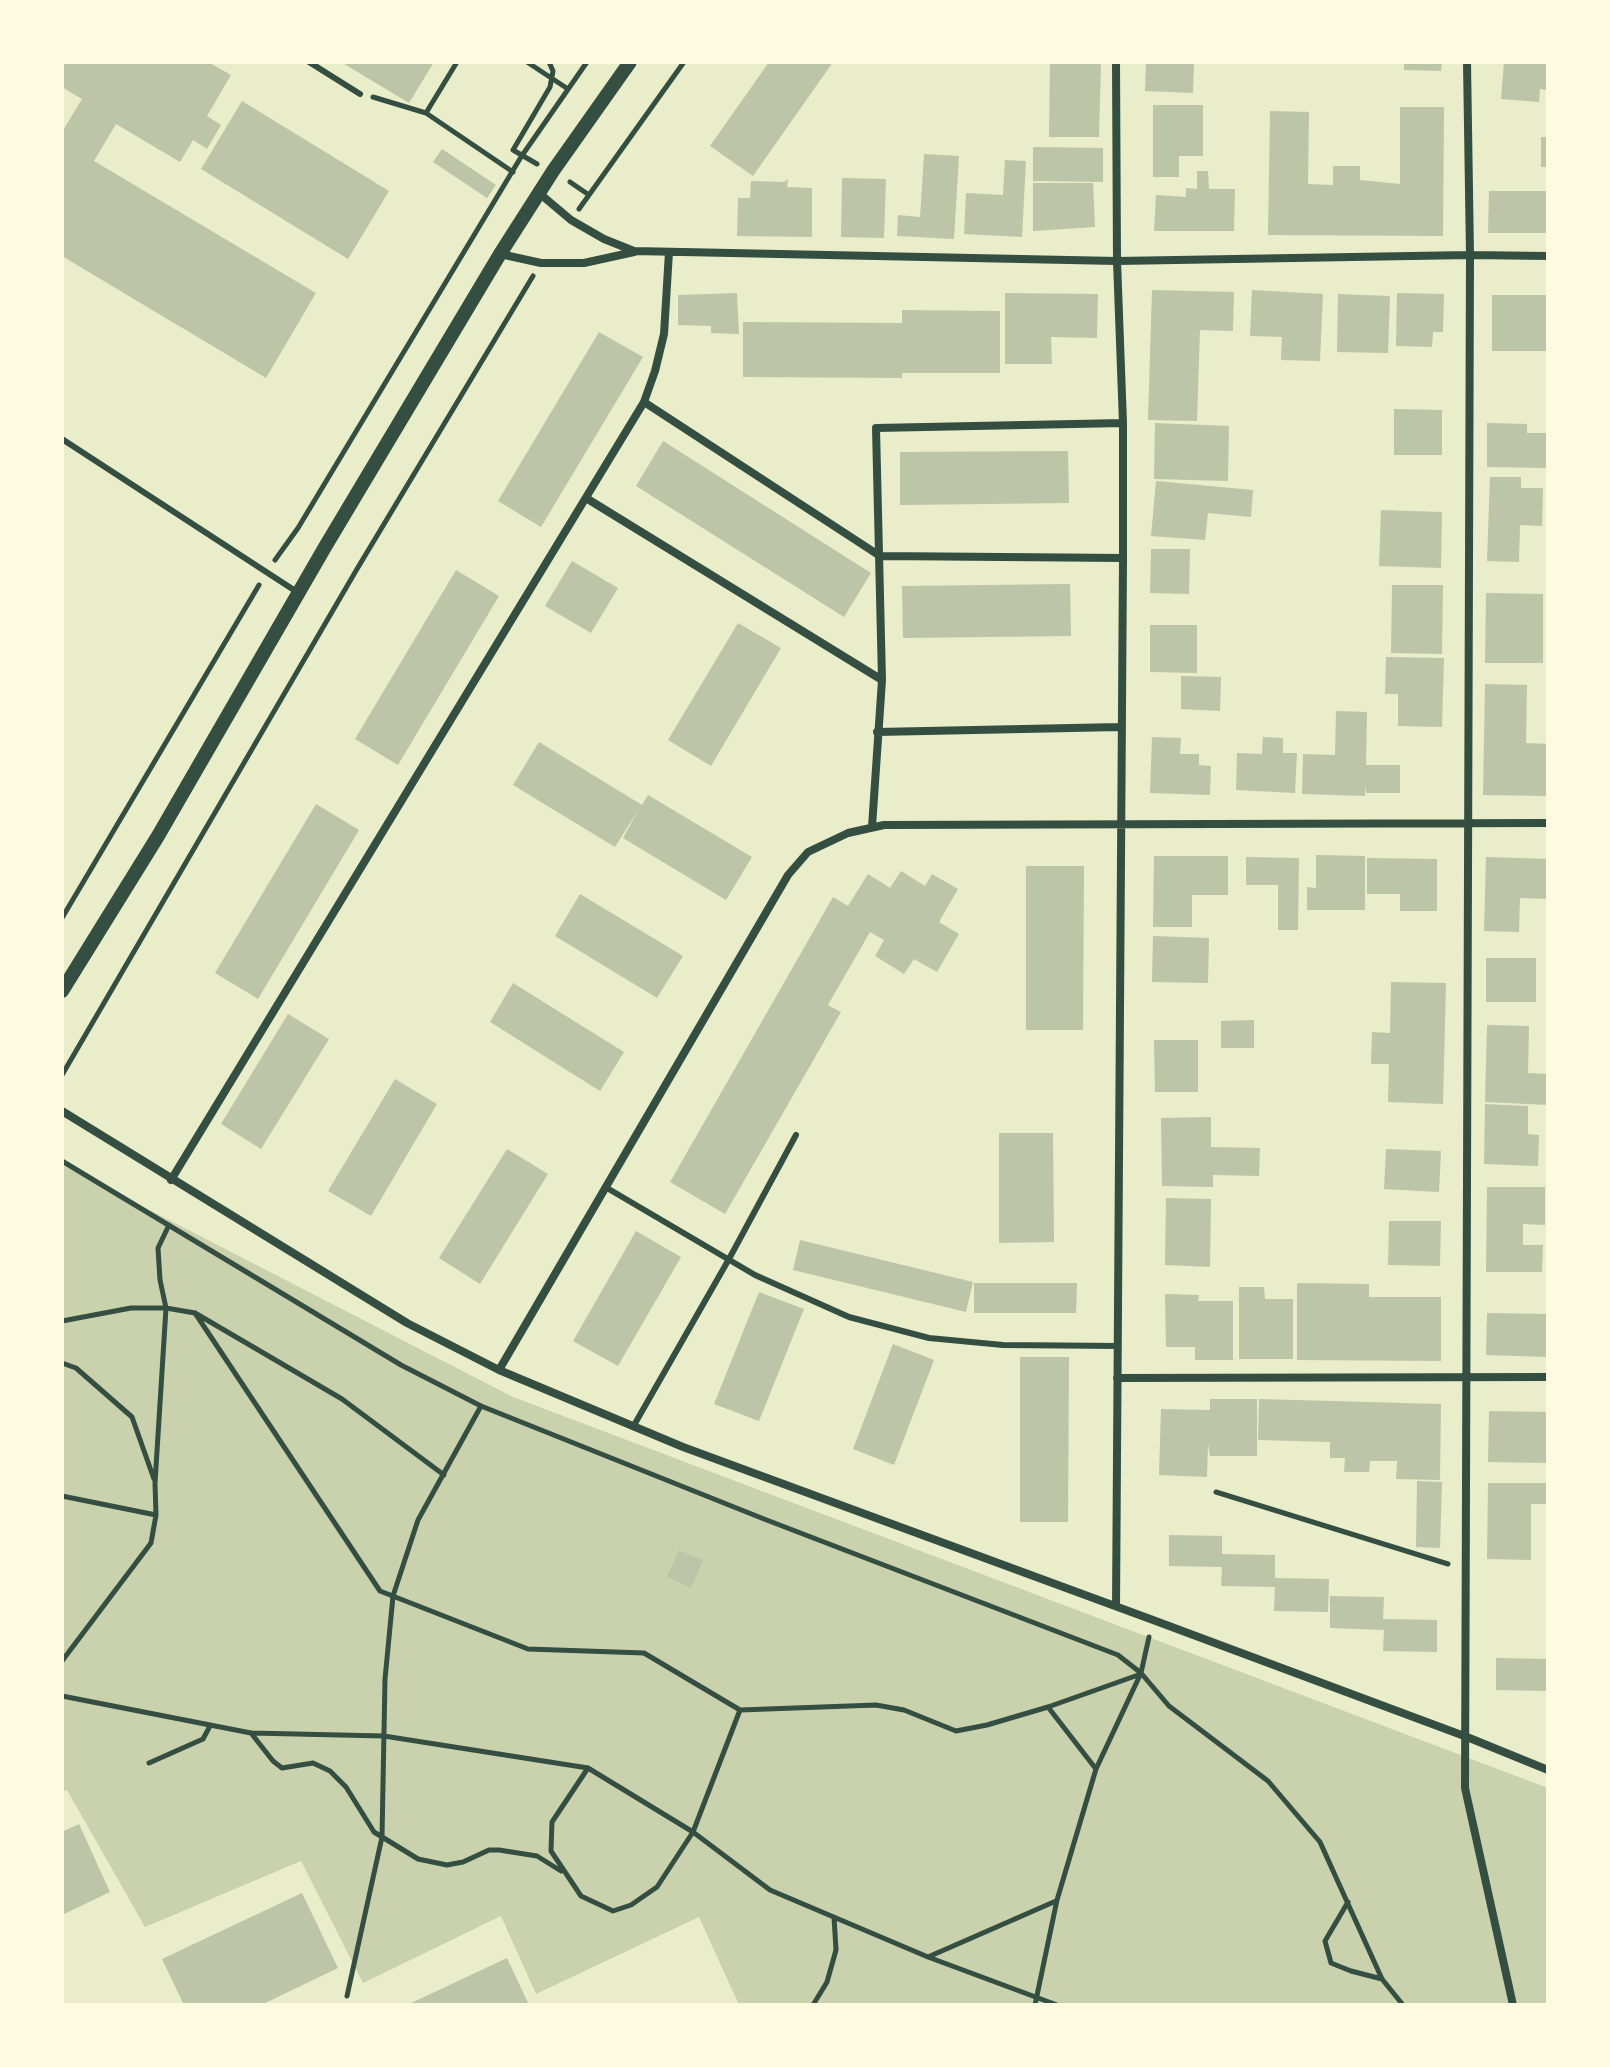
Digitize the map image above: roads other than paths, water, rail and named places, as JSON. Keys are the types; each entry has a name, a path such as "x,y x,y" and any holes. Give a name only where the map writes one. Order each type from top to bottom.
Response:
{"street":[{"path":"62,991 158,836 500,254 553,171 630,62"},
{"path":"1116,62 1117,261 1123,423 1116,1606"},
{"path":"1467,62 1470,255 1465,1788 1513,2005"},
{"path":"539,193 571,220 604,239 634,251"},
{"path":"500,254 541,263 584,263 634,251 1117,261 1548,256"},
{"path":"171,1180 644,402 664,334 669,252"},
{"path":"644,402 880,556 1123,558"},
{"path":"872,827 882,680 876,428 1123,423"},
{"path":"586,498 882,680"},
{"path":"877,732 1120,727"},
{"path":"499,1370 788,875 808,852 848,833 872,827 1548,823"},
{"path":"62,1111 407,1323 499,1370 633,1427 1467,1737 1548,1770"},
{"path":"1117,1378 1548,1377"}],"lane":[{"path":"309,62 360,94"},
{"path":"62,439 299,594"},
{"path":"633,1427 796,1135"},
{"path":"607,1188 755,1275 849,1317 929,1338 1003,1345 1118,1346"}]}
